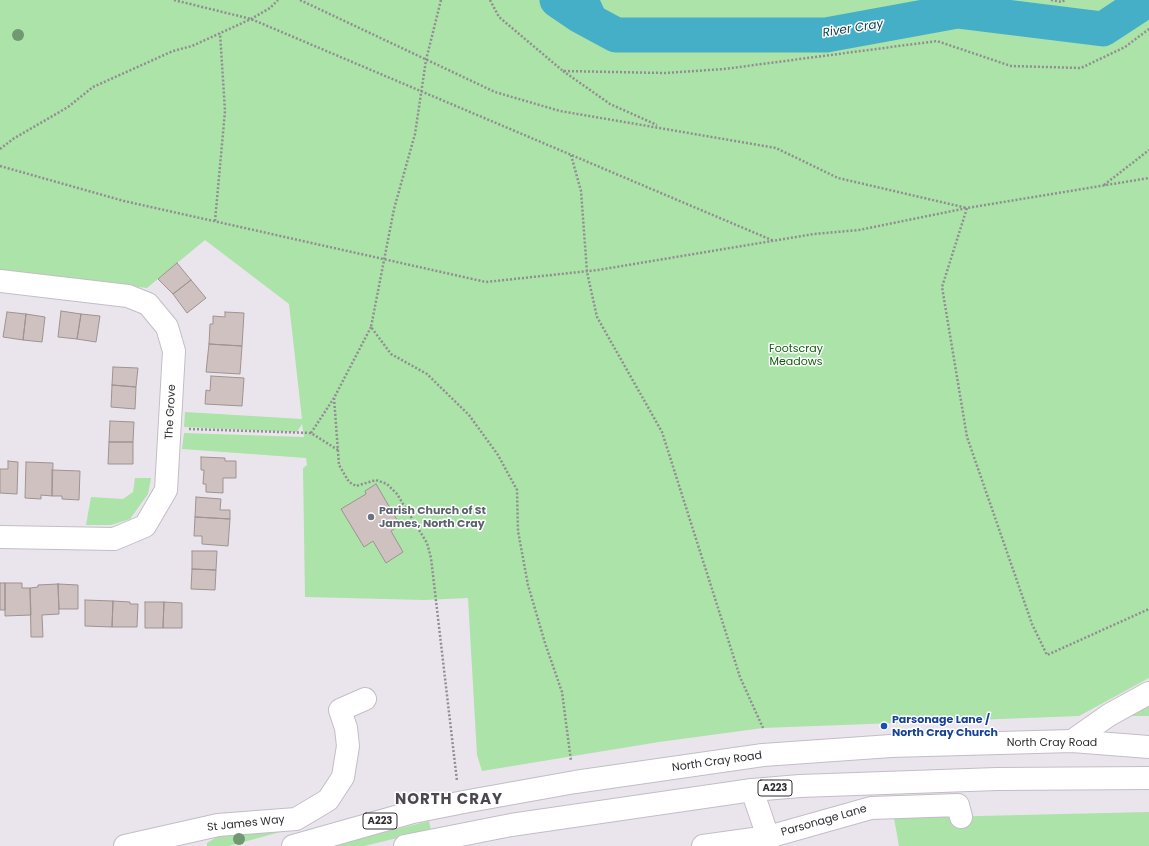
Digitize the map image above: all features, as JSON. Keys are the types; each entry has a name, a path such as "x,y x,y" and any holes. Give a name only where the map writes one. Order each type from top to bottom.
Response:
{"main road":[{"name":"The Grove","path":"0,281 128,296 148,304 167,327 174,351 166,490 145,526 114,539 0,537"},
{"path":"1072,741 1110,715 1149,693"},
{"name":"St James Way","path":"125,846 218,825 296,819 328,800 343,777 348,746 346,728 336,704 365,699"},
{"name":"North Cray Road","path":"293,846 413,812 469,801 575,782 763,755 891,746 1072,741 1149,747"},
{"name":"A223","path":"406,846 511,825 752,790 800,786 989,779 1149,778"},
{"path":"752,790 768,842"},
{"name":"Parsonage Lane","path":"703,846 768,842 871,808 958,805 961,817"}],"path":[{"path":"174,0 251,19 775,241"},
{"path":"0,149 13,139 68,107 93,87 172,51 192,46 251,19 270,8 278,0"},
{"path":"300,0 426,60 502,94 560,111 661,127 776,148 838,178 967,208"},
{"path":"311,433 334,398 371,327 394,209 415,134 426,60 441,0"},
{"path":"490,0 499,17 563,71 610,104 661,127"},
{"path":"1051,0 1062,2 1065,0"},
{"path":"563,71 665,73 724,69 937,41 1011,66 1081,68 1125,47 1149,29"},
{"path":"215,221 225,111 220,33"},
{"path":"1103,185 1149,150"},
{"path":"571,154 581,191 587,272 597,317 662,432 740,677 762,728"},
{"path":"0,166 124,201 486,282 587,272 814,234 859,230 967,208 1149,178"},
{"path":"967,208 942,287 967,437 1032,624 1047,655 1149,609"},
{"path":"371,327 391,354 427,374 469,415 498,455 517,490 518,531 528,585 544,643 562,692 571,761"},
{"path":"334,398 339,465 349,482 356,486 376,480 386,484 397,494 427,543 431,558 457,781"},
{"path":"182,429 311,433 338,450"}],"green space":[{"name":"Footscray Meadows","path":"0,0 1149,0 1149,678 1079,716 763,728 659,742 482,771 477,755 468,598 424,600 305,597 303,468 307,465 306,458 182,449 184,433 304,437 302,424 297,432 184,427 185,412 302,419 289,304 205,240 147,288 0,270"},
{"path":"135,478 151,478 148,494 130,519 111,525 86,525 91,497 123,499 133,492"},
{"path":"1149,707 1149,716 1130,716"},
{"path":"1149,812 1149,846 899,846 894,818"},
{"path":"429,821 431,830 364,846 329,846"},
{"path":"291,829 229,846 207,846 207,843 220,835"}],"water":[{"path":"543,0 600,0 616,35 589,31"}],"building":[{"path":"177,263 191,280 173,294 158,279"},
{"path":"191,280 206,298 187,313 173,294"},
{"path":"61,311 81,314 77,339 58,337"},
{"path":"7,312 26,314 23,340 3,337"},
{"path":"225,312 244,313 242,346 209,344 210,324 213,324 213,316 225,317"},
{"path":"26,314 45,317 42,342 23,340"},
{"path":"81,314 100,316 96,342 77,339"},
{"path":"209,344 242,346 240,374 206,372"},
{"path":"113,367 138,368 136,387 112,385"},
{"path":"211,376 244,378 242,406 205,404 206,390 210,391"},
{"path":"112,385 136,387 135,409 111,407"},
{"path":"110,421 134,422 133,442 109,442"},
{"path":"109,442 133,442 133,464 108,464"},
{"path":"201,457 225,458 225,461 236,461 236,478 223,478 223,493 206,492 206,484 203,484 204,470 201,470"},
{"path":"8,461 18,462 17,494 0,493 0,469 8,469"},
{"path":"26,462 53,463 52,496 41,495 41,499 25,498"},
{"path":"52,470 80,471 79,500 62,499 62,496 52,496"},
{"name":"Parish Church of St James, North Cray","path":"376,484 400,525 391,531 403,552 386,563 373,541 364,547 341,509 366,494 365,491"},
{"path":"196,497 221,499 220,510 230,510 230,519 195,517"},
{"path":"195,517 230,519 228,546 202,544 202,536 194,536"},
{"path":"192,551 217,551 216,570 192,569"},
{"path":"192,569 216,570 215,590 191,589"},
{"path":"0,583 5,583 5,610 0,610"},
{"path":"5,583 22,583 22,588 30,588 31,615 5,616"},
{"path":"58,584 78,585 78,609 59,609"},
{"path":"58,584 59,614 42,615 43,637 31,637 30,588 38,587 38,585"},
{"path":"85,600 113,601 112,627 85,626"},
{"path":"113,601 138,604 137,627 112,627"},
{"path":"145,602 164,602 163,628 145,628"},
{"path":"164,602 182,603 182,628 163,628"}],"waterway":[{"name":"River Cray","path":"557,0 579,15 616,35 826,35 957,11 1103,29 1147,0"}],"place":[{"name":"Parish Church of St James, North Cray","path":"371,517"},
{"name":"Parsonage Lane / North Cray Church","path":"884,726"}],"district":[{"name":"NORTH CRAY","path":"449,800"}]}
